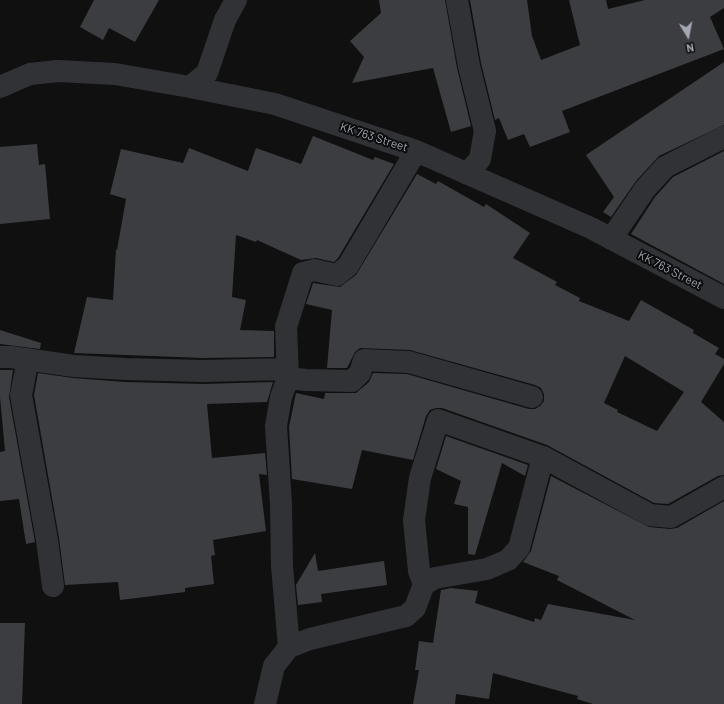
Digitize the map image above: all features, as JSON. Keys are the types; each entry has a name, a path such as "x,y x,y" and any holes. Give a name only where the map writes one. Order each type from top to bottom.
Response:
{"street":[{"path":"190,87 207,73 225,20 236,0"},
{"path":"457,0 469,66 485,131 480,159 467,174"},
{"name":"KK 763 Street","path":"0,87 30,74 58,71 115,74 276,104 416,151 591,228 724,298"},
{"path":"611,239 645,189 665,167 724,137"},
{"path":"289,647 282,566 281,504 276,426 281,397 288,373 286,327 303,273 314,270 337,275 348,266 416,151"},
{"path":"0,357 28,359 74,366 125,369 288,373 306,380 352,381 360,373 364,360 409,362 532,397"},
{"path":"28,359 21,395 47,540 53,586"},
{"path":"424,584 419,572 414,520 420,478 438,420 543,457 650,515 671,517 724,487"},
{"path":"265,704 274,666 289,647 310,640 406,616 415,608 424,584 435,578 487,569 508,560 519,548 543,457"}],"building":[{"path":"94,0 159,0 135,42 109,28 103,40 80,27"},
{"path":"379,0 445,0 457,68 471,126 451,132 433,68 352,83 364,57 350,41 381,13"},
{"path":"470,0 527,0 532,36 541,60 580,45 569,0 606,0 608,9 645,0 724,0 724,8 710,17 724,49 562,111 570,132 530,147 524,134 508,140 499,118 495,120 481,63"},
{"path":"724,62 724,125 659,156 636,181 611,217 603,212 614,197 586,155"},
{"path":"313,136 373,160 375,157 394,164 338,258 334,262 316,258 301,260 257,240 256,242 236,235 232,297 246,300 240,330 274,331 274,357 203,358 74,353 87,297 113,300 116,249 117,250 126,199 110,194 121,149 183,163 189,148 248,171 256,148 301,164"},
{"path":"37,144 39,165 45,164 50,219 0,224 0,147"},
{"path":"724,151 724,284 631,234 655,197 673,177"},
{"path":"417,174 436,184 438,181 484,207 486,204 530,233 513,258 557,282 555,285 580,298 579,301 629,321 641,300 694,330 693,333 719,348 715,354 724,359 724,364 701,402 724,422 724,475 718,476 668,504 654,503 547,445 442,408 436,408 430,410 426,416 413,460 362,450 352,489 292,479 289,427 296,393 324,399 325,393 356,393 369,382 373,373 407,374 529,409 535,409 544,401 544,394 541,388 535,385 410,350 360,348 355,352 347,368 327,368 332,310 306,304 313,283 340,287 356,275","holes":["625,356 684,392 657,431 617,412 618,410 604,403"]},
{"path":"0,330 41,343 40,349 0,344"},
{"path":"0,370 13,370 9,397 35,542 26,544 19,499 0,501 0,452 5,451 0,397"},
{"path":"38,373 73,378 125,382 203,384 273,382 267,402 207,404 212,458 265,453 267,475 259,474 266,531 213,540 215,555 211,556 214,584 185,588 185,592 120,600 118,582 65,585 59,538 34,395"},
{"path":"446,436 528,465 525,476 502,463 475,555 468,554 468,507 454,504 461,481 436,469"},
{"path":"551,476 649,527 670,529 677,528 724,501 724,704 593,704 577,699 578,696 493,673 489,699 456,694 455,704 413,704 419,670 415,670 419,641 433,643 441,590 451,588 478,591 475,603 534,622 535,618 541,620 548,604 635,620 557,580 559,576 523,562 531,551"},
{"path":"315,553 318,571 384,561 387,585 321,594 322,602 298,605 296,585"},
{"path":"0,623 25,623 22,704 0,704"}]}
